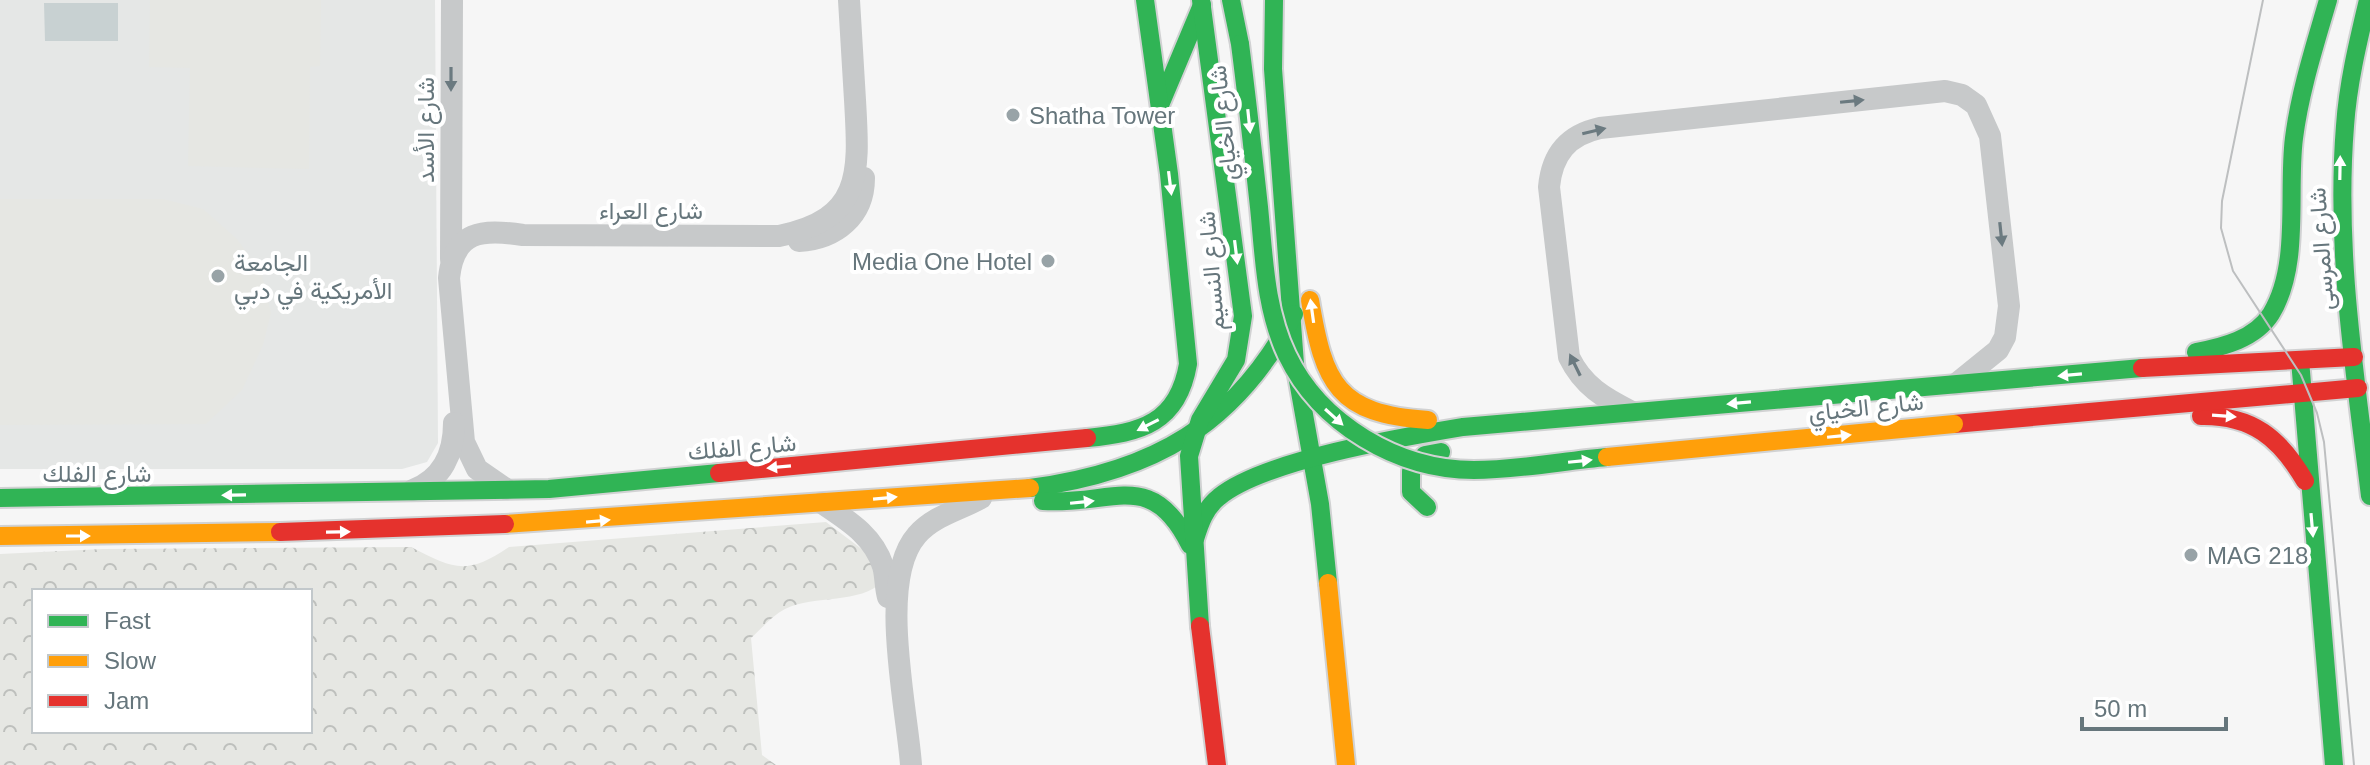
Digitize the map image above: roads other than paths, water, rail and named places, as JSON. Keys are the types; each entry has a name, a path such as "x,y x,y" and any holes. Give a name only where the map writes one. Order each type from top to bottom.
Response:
{"main road":[{"name":"شارع الفلك","path":"0,498 576,487 1118,435 1153,424 1178,398 1188,364 1160,105 1145,0"},
{"path":"1231,0 1240,44"},
{"path":"1240,44 1242,0"},
{"path":"1274,0 1273,69 1294,314 1297,388 1312,460 1329,589 1346,765"},
{"path":"2147,368 2172,357 2241,340 2262,324 2277,302 2284,276 2294,135 2328,0"},
{"name":"شارع المرسى","path":"2368,0 2351,70 2340,154 2343,254 2362,356 2369,485"},
{"path":"1160,105 1207,2"},
{"name":"شارع النسيم","path":"1207,2 1211,64 1242,331 1230,373 1195,432 1189,468 1195,558 1217,765"},
{"name":"شارع الخياي","path":"1240,44 1275,325 1304,384 1333,417 1368,443 1420,464 1474,470 2364,387"},
{"path":"1285,211 1300,241 1318,350 1334,383 1351,401 1374,414 1400,420 1439,421 1463,427"},
{"path":"0,536 349,532 577,523 1055,485 1114,471 1161,453 1195,432 1246,389 1273,354 1294,314"},
{"name":"شارع الخياي","path":"1195,539 1209,506 1238,483 1389,440 1463,427 2147,368 2362,356"},
{"path":"2300,360 2334,765"},
{"path":"2091,411 2135,420 2220,415 2246,419 2278,440 2309,489"},
{"path":"1501,443 1571,418"},
{"path":"1427,507 1411,492 1409,478 1414,464 1432,453 1464,450"},
{"path":"1238,483 1292,487 1308,504 1319,567 1329,589"},
{"path":"1000,489 1036,500 1067,504 1132,496 1156,499 1178,516 1195,558"}],"street":[{"name":"شارع العراء","path":"451,259 461,242 478,233 779,236 815,240 833,234 858,208 864,190 864,171 858,153 849,0"},
{"name":"شارع الأسد","path":"451,259 452,1"},
{"path":"1633,413 1594,391 1569,357 1549,187 1555,159 1563,147 1587,131 1600,128 1945,91 1962,95 1976,105 1990,136 2009,306 2007,329 1998,350 1955,384"},
{"name":"شارع العراء","path":"452,311 459,275 466,259 478,247 523,235"},
{"path":"451,259 458,403 464,442 477,469 508,490"},
{"path":"408,492 426,485 438,474 449,456 458,403"},
{"path":"894,609 901,564 917,534 935,520 1000,489"},
{"path":"822,503 853,524 873,545 894,609 911,765"}],"tram line":[{"path":"2263,0 2222,201 2221,228 2233,271 2301,375 2317,413 2324,442 2354,765"}],"place":[{"name":"Shatha Tower","path":"1013,115"},
{"name":"Media One Hotel","path":"1048,261"},
{"name":"الجامعة الأمريكية في دبي","path":"218,276"},
{"name":"MAG 218","path":"2191,555"}]}
